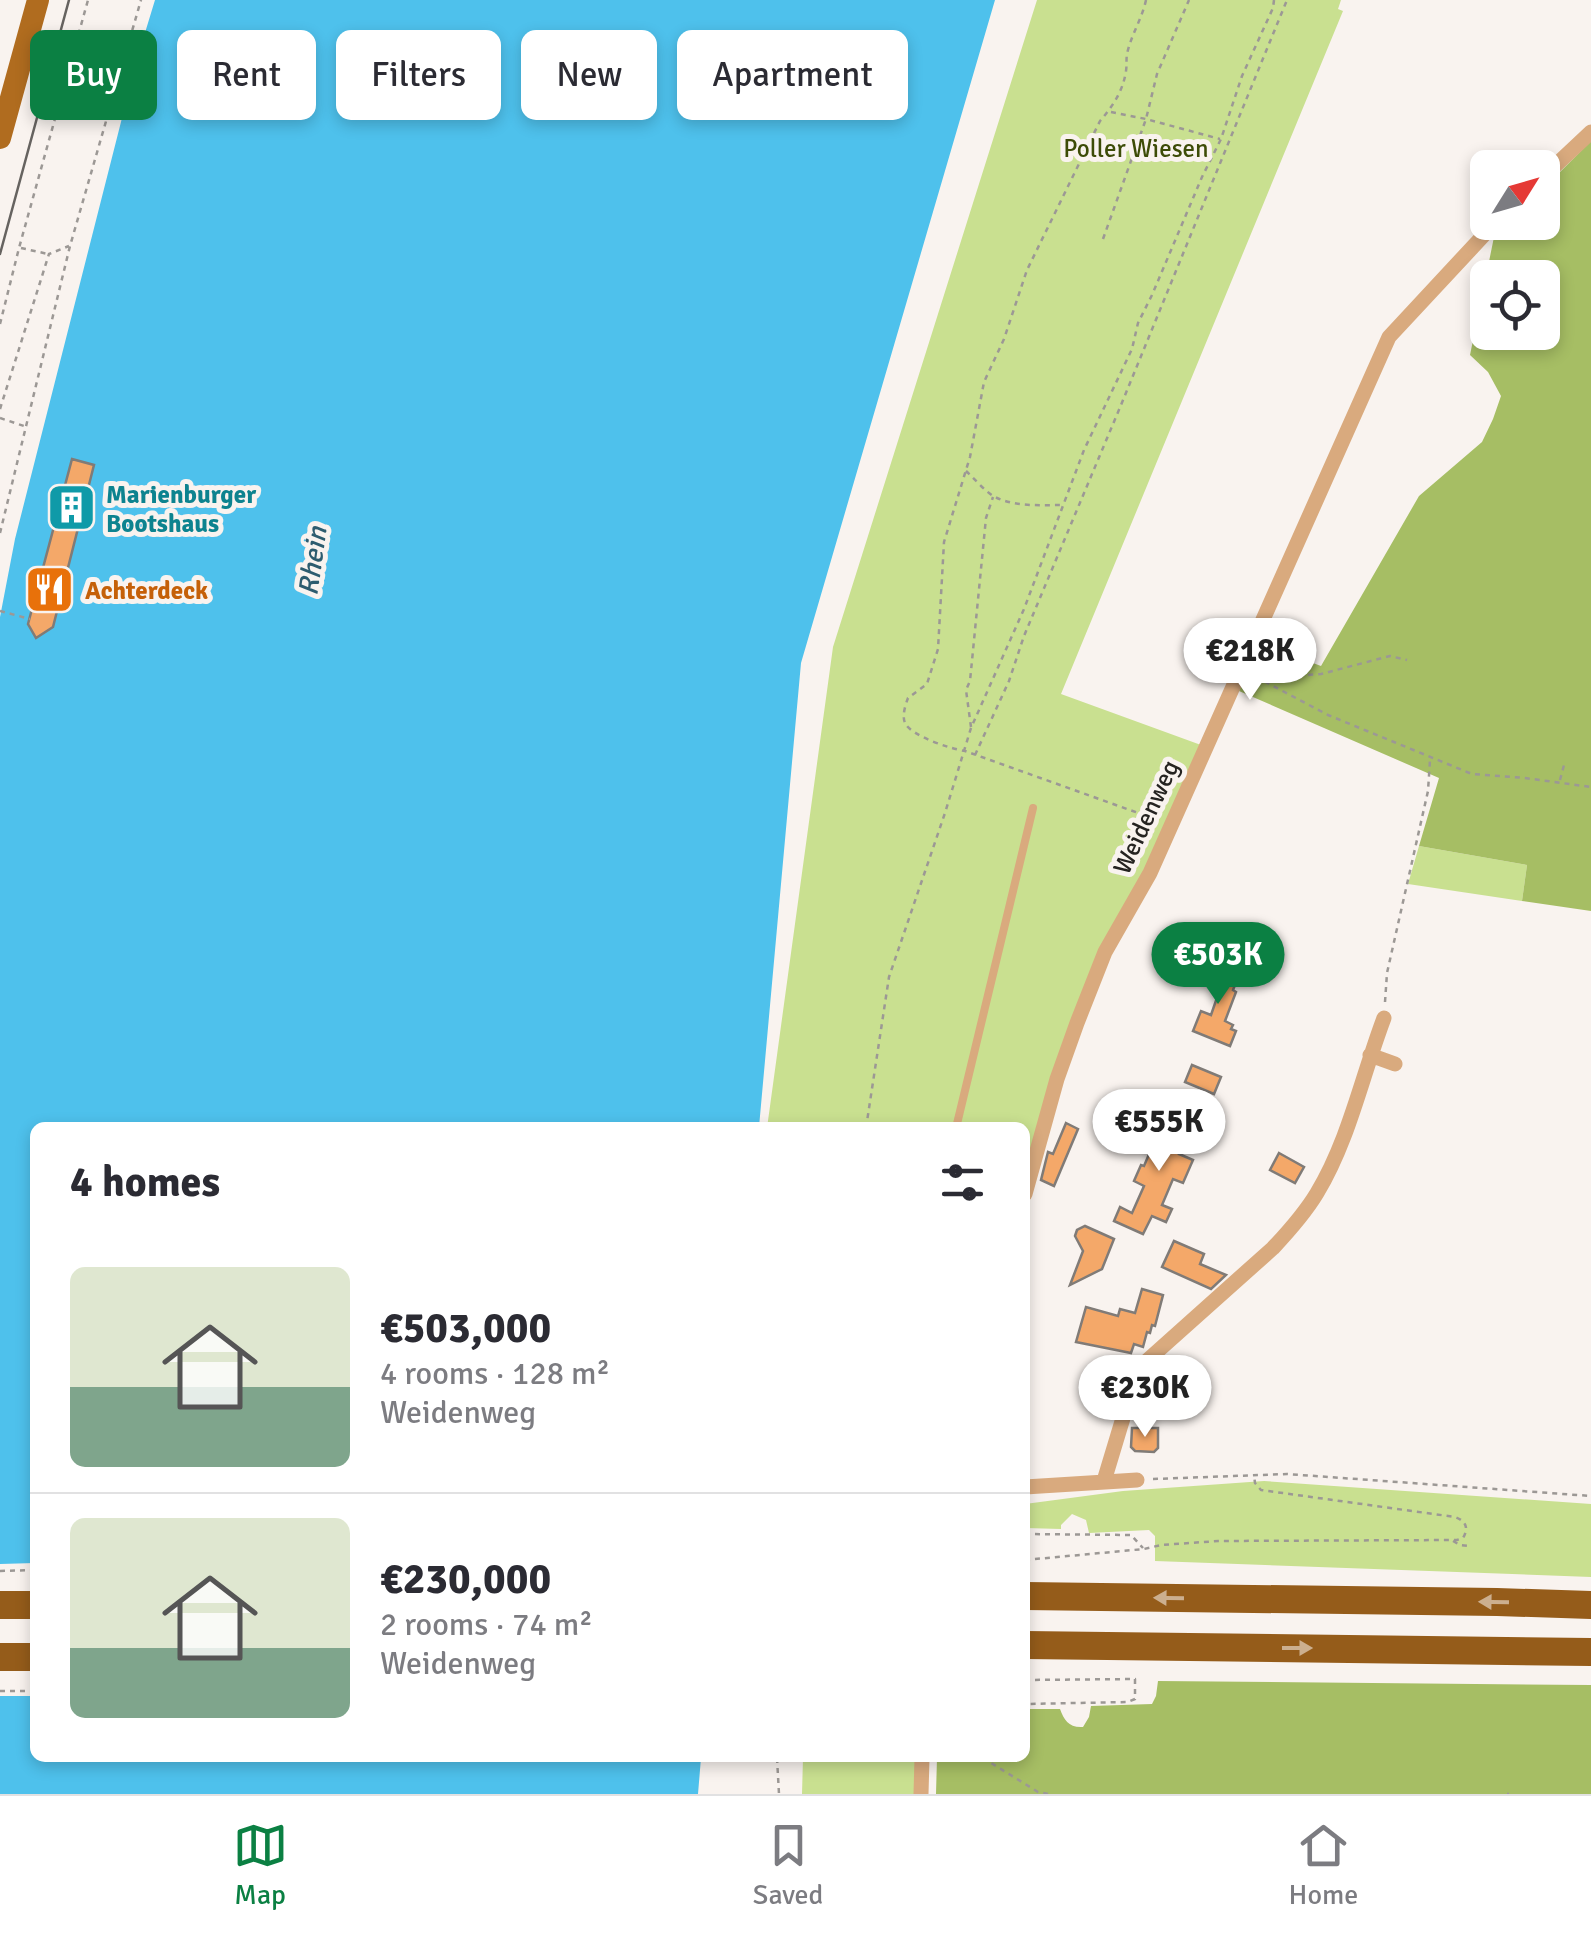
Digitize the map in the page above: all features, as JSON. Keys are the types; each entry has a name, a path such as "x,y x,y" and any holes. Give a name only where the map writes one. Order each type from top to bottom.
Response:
{"highway":[{"path":"1030,1596 1591,1605"},
{"path":"0,1605 30,1605"},
{"path":"1030,1646 1591,1652"},
{"path":"0,1657 30,1656"}],"main road":[{"path":"0,138 38,0"}],"street":[{"path":"1560,161 1591,132"},
{"name":"Weidenweg","path":"1030,1176 1076,1023 1105,952 1150,873 1389,337 1479,240"},
{"path":"1104,1482 1141,1366 1168,1346 1273,1248 1316,1194 1338,1153 1384,1018"},
{"path":"1370,1055 1395,1064"},
{"path":"1030,1487 1137,1480"},
{"path":"921,1794 922,1762"}],"lane":[{"path":"957,1122 1033,808"}],"path":[{"path":"80,30 88,0"},
{"path":"132,30 141,0"},
{"path":"1146,0 1142,21 1127,54 1121,90 1100,121 1027,270 1004,339 984,382 976,433 944,542 938,649 927,684 908,698 904,718 906,726 947,748 1171,824"},
{"path":"1103,240 1146,119 1157,74 1189,0"},
{"path":"867,1122 888,977 971,728 1024,609 1084,450 1132,350 1138,323 1221,139 1274,0"},
{"path":"975,755 1009,681 1024,636 1287,0"},
{"path":"1108,112 1221,139"},
{"path":"0,324 55,120"},
{"path":"0,533 70,246 107,120"},
{"path":"19,248 49,254 70,246"},
{"path":"0,409 49,254"},
{"path":"0,418 26,426"},
{"path":"966,471 994,496 1031,506 1064,505"},
{"path":"971,728 966,690 986,518 994,496"},
{"path":"0,611 30,619"},
{"path":"1243,664 1282,677 1321,674 1390,656 1407,660"},
{"path":"1243,664 1328,714 1472,774 1591,787"},
{"path":"1384,1018 1387,973 1428,791 1430,758"},
{"path":"1560,781 1564,765"},
{"path":"1137,1480 1287,1474 1591,1496"},
{"path":"1030,1560 1144,1549 1160,1544 1452,1540 1463,1538 1467,1532 1462,1520 1261,1490 1254,1475"},
{"path":"1030,1534 1132,1535 1144,1549"},
{"path":"1452,1540 1470,1546"},
{"path":"0,1570 30,1570"},
{"path":"1030,1680 1135,1679 1135,1698 1128,1702 1030,1704"},
{"path":"0,1691 30,1691"},
{"path":"777,1762 779,1794"},
{"path":"989,1762 1038,1792 1048,1794"}],"green space":[{"name":"Poller Wiesen","path":"1037,0 1341,0 1338,9 1343,11 1061,694 1201,745 1142,876 1030,1155 1030,1122 768,1122 833,647"},
{"path":"1591,141 1591,911 1522,901 1527,865 1419,846 1439,778 1239,691 1259,643 1321,666 1419,496 1482,442 1501,396 1488,372 1470,355 1471,350 1560,350 1560,260 1489,260 1493,240 1560,240 1560,172"},
{"path":"1419,846 1527,865 1522,901 1408,884"},
{"path":"1264,1481 1591,1504 1591,1577 1155,1561 1155,1536 1149,1530 1089,1533 1086,1520 1072,1514 1061,1529 1030,1528 1030,1503 1123,1491"},
{"path":"1158,1681 1591,1685 1591,1794 936,1794 937,1762 1030,1762 1030,1709 1060,1709 1068,1723 1083,1727 1091,1706 1152,1704"},
{"path":"803,1762 917,1762 916,1794 802,1794"}],"water":[{"name":"Rhein","path":"155,0 995,0 801,663 759,1122 30,1122 30,1762 701,1762 698,1794 0,1794 0,617 15,539 121,120 157,120 157,30 146,30"}],"pier":[{"path":"30,1563 30,1696 0,1696 0,1564"}],"building":[{"name":"Marienburger Bootshaus","path":"72,459 94,465 53,627 36,638 28,624"},
{"path":"1207,965 1239,975 1225,1021 1236,1031 1230,1046 1193,1031 1201,1011 1211,1015 1220,989 1201,982"},
{"path":"1192,1065 1221,1077 1214,1094 1185,1082"},
{"path":"1163,1112 1192,1123 1179,1154 1193,1160 1183,1183 1173,1179 1162,1205 1172,1209 1166,1222 1152,1216 1143,1234 1114,1221 1120,1207 1132,1213 1144,1186 1134,1181 1158,1133 1155,1132"},
{"path":"1066,1123 1078,1129 1054,1186 1041,1180 1048,1152 1053,1154"},
{"path":"1279,1153 1304,1167 1295,1183 1270,1170"},
{"path":"1085,1226 1114,1239 1102,1269 1070,1285 1083,1251 1075,1236"},
{"path":"1174,1241 1204,1254 1200,1264 1226,1275 1211,1289 1162,1267"},
{"path":"1142,1289 1163,1295 1155,1326 1147,1332 1143,1347 1134,1344 1131,1353 1076,1342 1086,1307 1118,1316 1120,1309 1135,1313"},
{"path":"1132,1428 1158,1428 1158,1448 1154,1452 1135,1451 1131,1447"}],"tram line":[{"path":"0,254 69,0"}],"place":[{"name":"Marienburger Bootshaus","path":"71,508"},
{"name":"Achterdeck","path":"50,590"}]}
